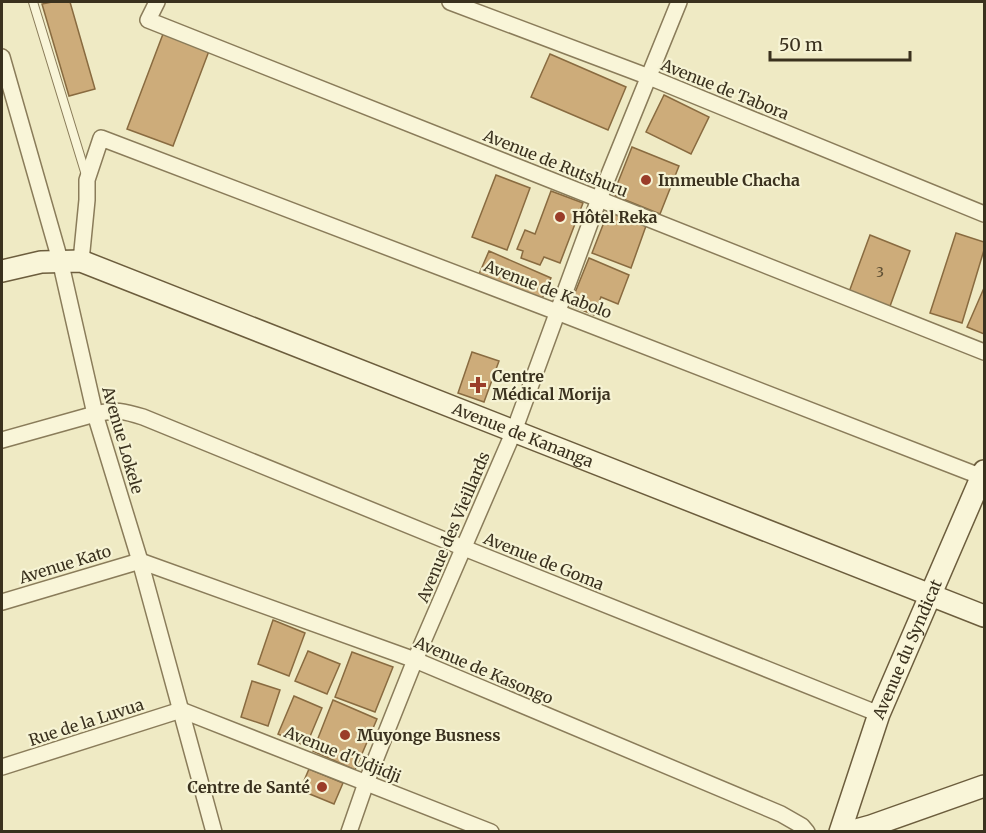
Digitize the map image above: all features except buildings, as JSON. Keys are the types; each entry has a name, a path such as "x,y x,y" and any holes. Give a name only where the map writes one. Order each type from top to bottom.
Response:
{"street":[{"name":"Avenue de Rutshuru","path":"157,2 148,20 984,352"},
{"name":"Avenue de Tabora","path":"450,2 649,78 984,214"},
{"name":"Avenue des Vieillards","path":"349,831 415,660 514,431 599,200 679,2"},
{"name":"Avenue Lokele","path":"2,57 70,261 95,414 140,561 214,831"},
{"name":"Avenue de Kabolo","path":"87,180 101,138 983,474"},
{"path":"2,272 41,262 70,261 87,200 87,180"},
{"name":"Avenue de Kananga","path":"70,261 514,431 984,616"},
{"name":"Avenue de Goma","path":"2,440 110,410 122,410 879,714"},
{"name":"Avenue du Syndicat","path":"840,831 879,714 983,474"},
{"name":"Avenue Kato","path":"2,602 140,561"},
{"name":"Avenue de Kasongo","path":"140,561 415,660 781,814 807,831"},
{"name":"Rue de la Luvua","path":"2,767 181,710"},
{"name":"Avenue d'Udjidji","path":"181,710 491,831"},
{"path":"849,831 876,829 984,786"}],"lane":[{"path":"33,2 87,180"}],"place":[{"name":"Immeuble Chacha","path":"646,180"},
{"name":"Hôtel Reka","path":"560,217"},
{"name":"Centre Médical Morija","path":"478,385"},
{"name":"Muyonge Busness","path":"345,735"},
{"name":"Centre de Santé","path":"322,787"}]}
